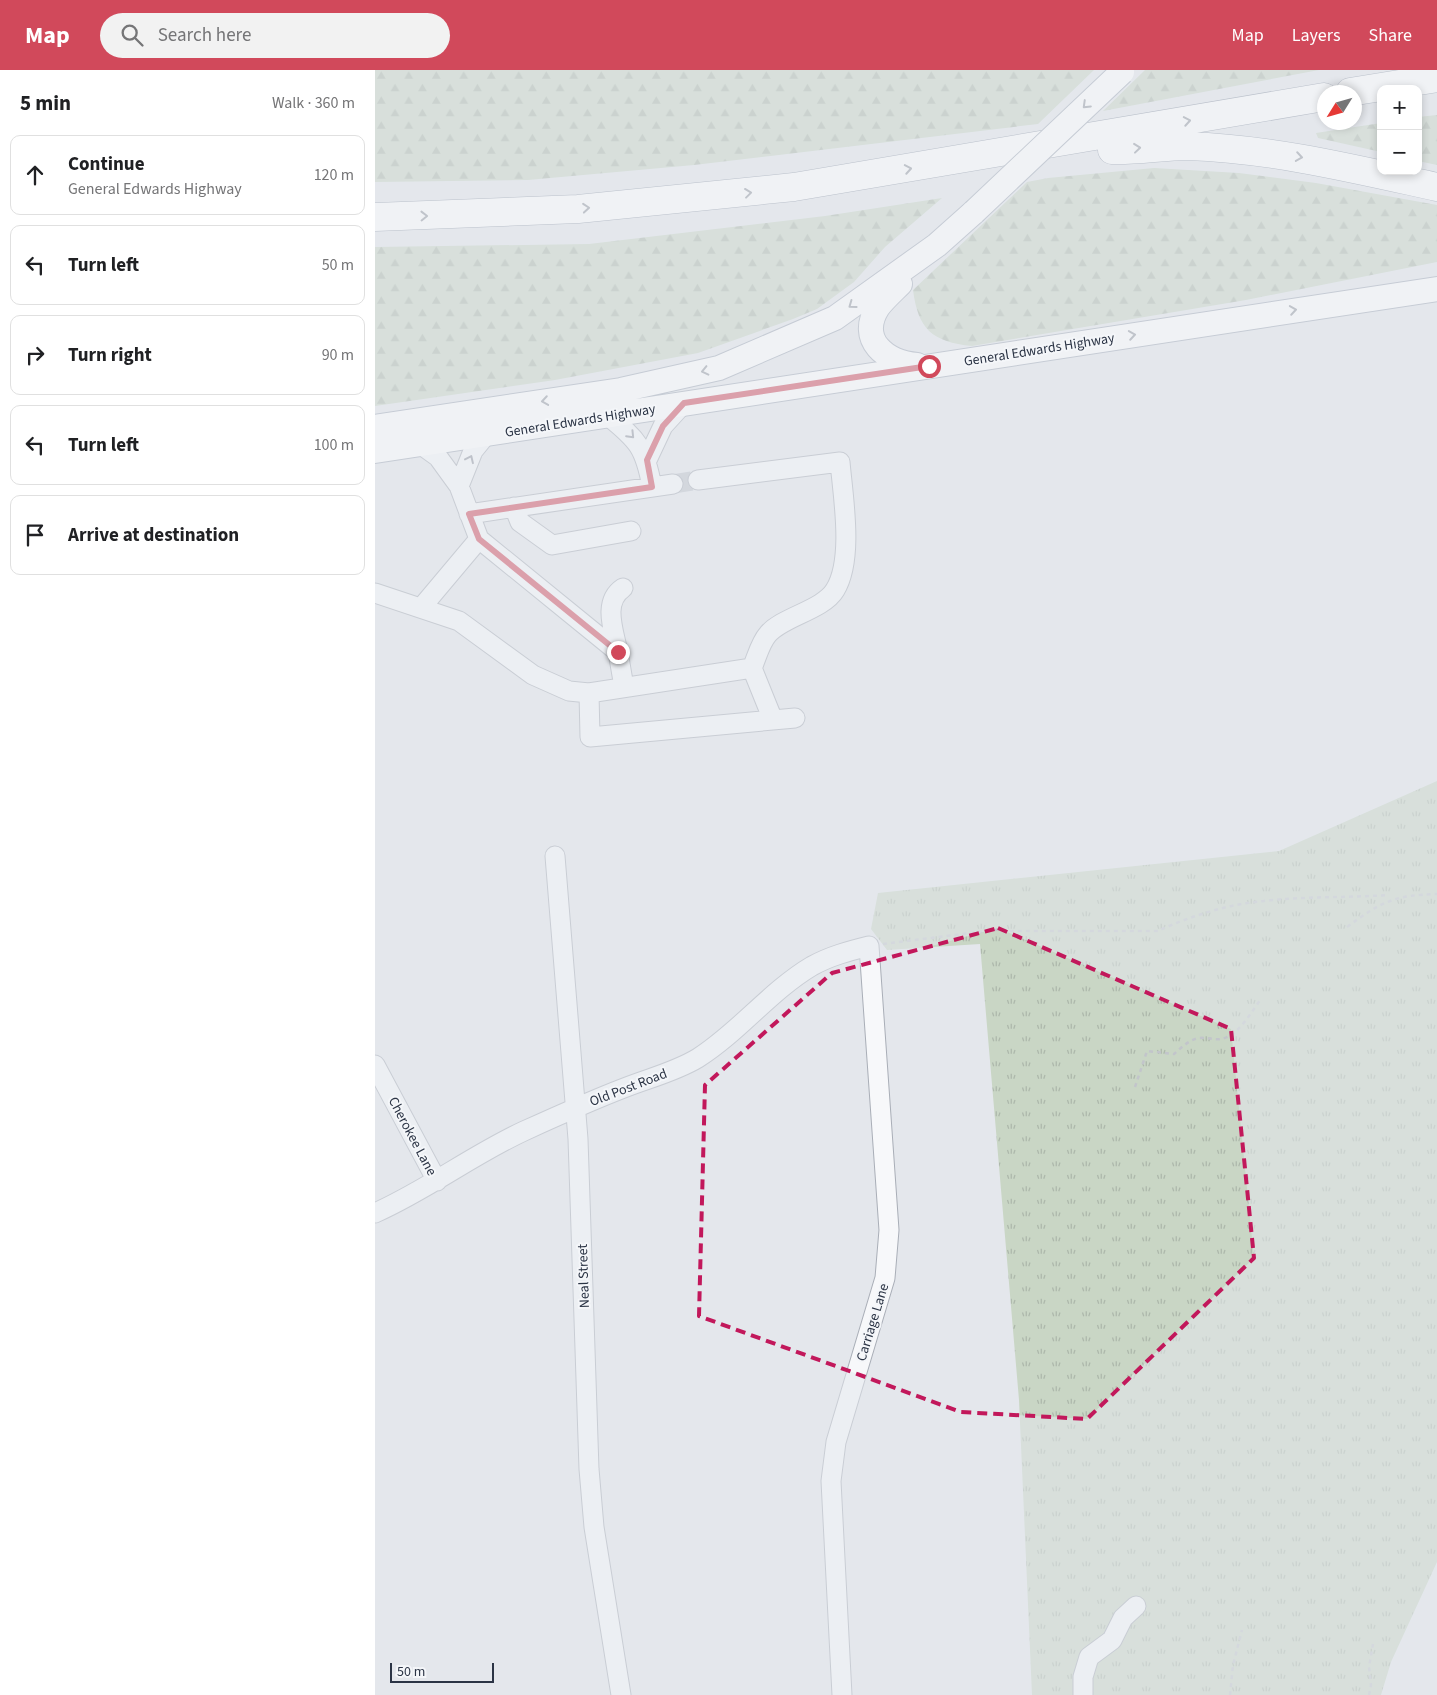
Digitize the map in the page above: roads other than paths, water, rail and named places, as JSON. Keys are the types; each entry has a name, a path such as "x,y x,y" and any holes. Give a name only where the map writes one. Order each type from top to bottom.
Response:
{"highway":[{"path":"1362,90 1437,78"},
{"path":"375,217 525,212 686,200 821,183 1317,98"},
{"path":"1036,147 1116,150 1157,146 1188,146 1242,150 1312,159 1437,187"}],"main road":[{"name":"General Edwards Highway","path":"375,427 621,390 719,368 835,318 937,244 975,212 1122,71"},
{"path":"929,366 905,363 886,356 876,345 871,327 873,317 882,303 937,244"},
{"name":"General Edwards Highway","path":"375,451 1437,288"}],"street":[{"path":"647,460 663,426 684,403"},
{"path":"608,416 638,444 647,460 652,487"},
{"path":"459,486 473,451 486,434"},
{"path":"420,444 438,457 459,486 479,539 618,652"},
{"path":"698,480 840,462 847,541 842,571 835,590 826,599 769,632 752,668 773,720"},
{"path":"469,514 673,484"},
{"path":"514,507 520,522 552,545 631,531"},
{"path":"421,608 479,539"},
{"path":"623,588 615,594 610,605 624,687"},
{"path":"375,593 459,621 533,675 569,691 589,693 752,668"},
{"path":"589,693 590,737 795,718"},
{"name":"Neal Street","path":"555,856 576,1107 589,1469 595,1527 621,1695"},
{"name":"Old Post Road","path":"375,1213 405,1200 517,1134 576,1107 677,1069 697,1059 720,1043 789,982 813,966 840,954 869,946"},
{"name":"Carriage Lane","path":"842,1695 831,1481 832,1462 836,1442 885,1278 889,1230 869,946"},
{"name":"Cherokee Lane","path":"375,1065 437,1181"},
{"path":"1083,1695 1083,1677 1089,1657 1112,1640 1123,1618 1136,1606"}],"tunnel":[{"path":"673,484 698,480"}]}
